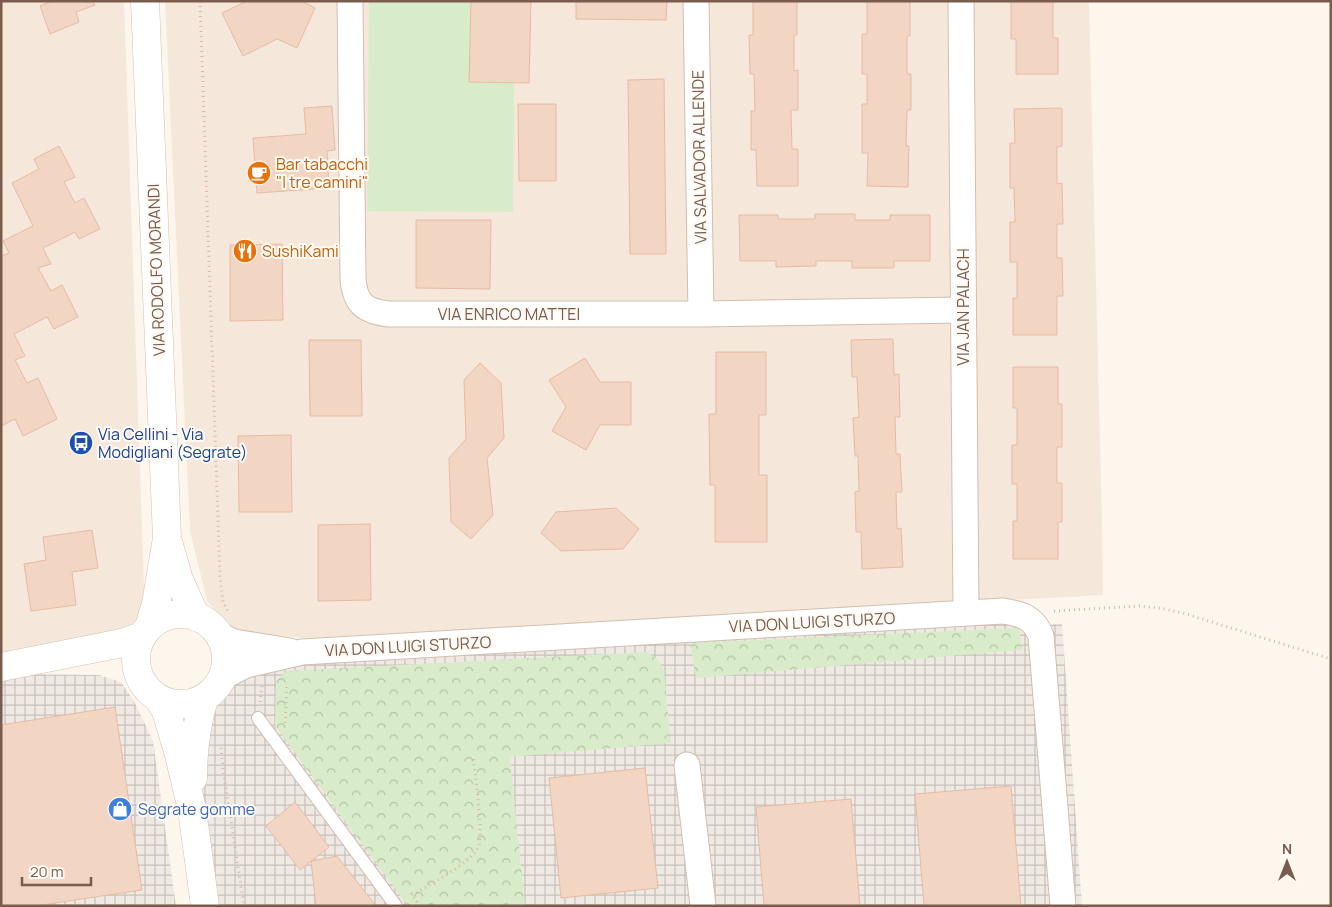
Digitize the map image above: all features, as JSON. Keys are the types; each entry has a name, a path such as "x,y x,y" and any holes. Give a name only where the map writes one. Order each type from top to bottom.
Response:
{"street":[{"name":"VIA RODOLFO MORANDI","path":"145,1 167,538 156,604 146,632"},
{"name":"VIA ENRICO MATTEI","path":"350,1 354,293 363,304 373,311 388,314 702,314 963,310"},
{"name":"VIA SALVADOR ALLENDE","path":"696,1 702,314"},
{"name":"VIA JAN PALACH","path":"961,1 966,613"},
{"name":"VIA RODOLFO MORANDI","path":"167,538 179,580 196,617"},
{"name":"VIA DON LUIGI STURZO","path":"223,677 246,665 302,652 966,613 1003,611 1018,613"},
{"path":"1018,613 1031,620 1038,627 1041,636 1063,906"},
{"path":"11,665 109,660 128,666 138,675 147,690 159,699 181,705 197,702 216,689 226,670 227,656 223,641 224,624 209,624 196,617 184,614 175,614 156,621 146,632 136,653 138,675"},
{"name":"VIA DON LUIGI STURZO","path":"224,624 234,642 302,652"},
{"path":"11,665 122,643 146,632"},
{"path":"159,699 166,711 176,743 192,809 205,906"},
{"path":"192,809 194,749 199,714 204,699"},
{"path":"687,765 703,906"}],"lane":[{"path":"258,718 400,903"}],"path":[{"path":"200,1 220,577 224,624"},
{"path":"1018,613 1140,606 1160,608 1331,659"},
{"path":"258,718 264,678"},
{"path":"285,724 287,686"},
{"path":"221,742 223,769 244,906"},
{"path":"400,903 470,859 479,847 480,834 474,756"},
{"path":"407,887 420,906"}],"shaded area":[{"path":"1,1 124,1 145,617 132,631 1,658"},
{"path":"165,1 1089,1 1103,595 308,638 234,632 207,601 190,531"},
{"path":"968,619 1025,626 1062,624 1082,906 215,906 202,812 199,754 215,698 228,681 303,658"},
{"path":"13,674 99,675 121,682 135,703 153,741 176,906 1,906 1,676"}],"green space":[{"path":"369,1 515,1 513,212 367,211"},
{"path":"1019,628 1022,650 696,678 690,643"},
{"path":"647,652 658,660 664,670 671,743 510,757 525,906 408,906 275,726 276,681 286,671"}],"building":[{"path":"52,1 93,1 95,5 76,12 79,22 50,34 40,6"},
{"path":"247,1 301,1 315,8 297,48 277,39 243,56 222,13"},
{"path":"471,1 531,1 529,83 469,82"},
{"path":"576,1 667,1 666,20 576,19"},
{"path":"753,1 797,1 797,35 794,35 794,71 798,70 798,110 791,110 792,149 798,149 798,186 757,186 756,150 751,150 751,111 755,111 754,74 750,74 749,35 753,35"},
{"path":"867,1 910,1 910,36 907,36 907,74 911,74 911,110 907,110 906,146 909,146 908,187 867,186 868,153 862,153 862,104 867,104 867,74 862,74 862,34 867,34"},
{"path":"1011,1 1053,1 1053,38 1058,38 1058,74 1016,74 1016,39 1011,39"},
{"path":"664,79 666,254 630,254 628,80"},
{"path":"518,104 556,104 556,181 519,181"},
{"path":"332,106 335,150 327,151 329,188 257,193 253,138 306,134 304,108"},
{"path":"1062,108 1062,146 1057,147 1057,184 1062,183 1063,224 1057,224 1057,258 1062,258 1063,296 1057,296 1057,335 1013,335 1013,298 1017,298 1017,262 1010,262 1010,222 1015,222 1014,188 1010,188 1010,143 1015,143 1014,109"},
{"path":"59,146 75,177 64,182 75,203 84,198 100,229 79,239 75,232 43,248 51,264 38,268 51,291 62,285 78,317 54,329 47,317 14,334 25,356 15,360 27,383 38,378 57,419 23,436 15,419 1,426 1,256 9,253 3,241 33,226 12,183 39,169 34,159"},
{"path":"815,214 855,214 855,220 890,220 890,215 930,215 930,261 894,261 894,268 852,268 852,261 816,261 816,266 776,267 776,261 740,261 739,215 778,215 778,219 815,219"},
{"path":"416,220 491,220 490,289 416,288"},
{"path":"282,244 283,320 230,321 230,245"},
{"path":"893,339 894,375 899,374 900,417 895,417 896,454 900,454 902,492 896,492 897,529 901,528 903,567 862,569 861,532 856,532 855,492 859,491 858,456 855,456 853,418 859,417 857,377 852,377 851,340"},
{"path":"309,340 361,340 362,416 310,416"},
{"path":"716,352 766,352 766,415 759,415 759,475 767,475 767,542 715,542 715,485 710,485 709,414 716,414"},
{"path":"585,358 600,382 631,382 631,425 600,425 586,450 552,431 566,407 549,380"},
{"path":"480,363 501,383 504,438 487,458 493,515 471,539 451,522 449,458 466,439 464,380"},
{"path":"1013,367 1058,367 1058,404 1062,404 1062,447 1057,447 1057,483 1062,483 1062,522 1058,522 1058,559 1013,559 1013,521 1017,521 1017,484 1012,484 1012,445 1017,445 1017,408 1013,408"},
{"path":"291,435 292,512 239,512 238,436"},
{"path":"616,508 639,529 623,549 561,551 541,533 556,512"},
{"path":"370,524 371,600 318,601 318,525"},
{"path":"92,530 98,568 72,572 76,605 31,611 24,564 46,560 43,537"},
{"path":"115,707 142,890 35,906 1,906 1,725"},
{"path":"645,768 658,888 561,898 549,778"},
{"path":"1011,786 1021,906 924,906 915,794"},
{"path":"851,799 860,906 764,906 756,807"},
{"path":"295,802 329,847 300,870 266,826"},
{"path":"337,856 376,906 316,906 311,861"}],"place":[{"name":"Bar tabacchi \"I tre camini\"","path":"259,173"},
{"name":"SushiKami","path":"245,251"},
{"name":"Via Cellini - Via Modigliani (Segrate)","path":"81,443"},
{"name":"Segrate gomme","path":"120,809"}]}
